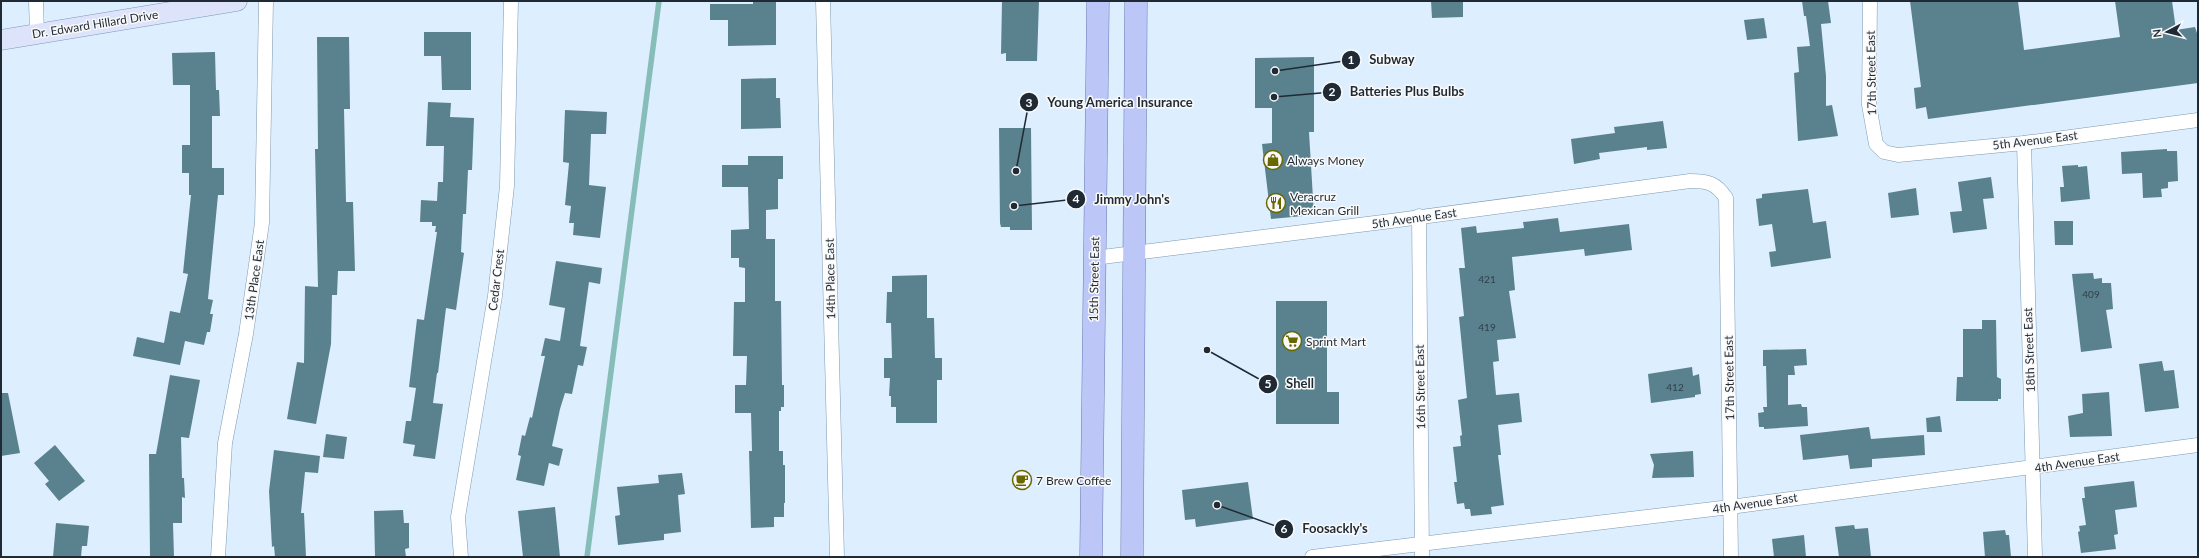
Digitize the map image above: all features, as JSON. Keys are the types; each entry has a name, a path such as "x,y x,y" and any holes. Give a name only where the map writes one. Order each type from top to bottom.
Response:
{"main road":[{"name":"15th Street East","path":"1091,557 1098,1"},
{"path":"1132,557 1136,1"}],"street":[{"path":"36,1 37,34"},
{"name":"Dr. Edward Hillard Drive","path":"1,40 237,1"},
{"name":"13th Place East","path":"218,557 224,443 246,334 262,223 266,1"},
{"name":"Cedar Crest","path":"461,557 458,517 495,296 507,186 511,1"},
{"name":"14th Place East","path":"824,1 836,557"},
{"name":"17th Street East","path":"1870,1 1869,105 1876,144"},
{"name":"5th Avenue East","path":"1876,144 1884,152 1898,155 2024,142 2198,120"},
{"name":"18th Street East","path":"2024,142 2035,557"},
{"name":"5th Avenue East","path":"1094,258 1690,181 1707,181 1720,188 1726,198"},
{"name":"17th Street East","path":"1726,198 1731,557"},
{"name":"16th Street East","path":"1419,216 1422,550"},
{"name":"4th Avenue East","path":"1312,557 1422,550 1879,486 2033,468 2198,445"}],"building":[{"path":"753,1 776,1 776,45 728,46 728,20 710,20 710,4 753,4"},
{"path":"1002,1 1039,1 1037,61 1006,61 1006,53 1001,54"},
{"path":"1431,1 1463,1 1463,17 1432,18"},
{"path":"1802,1 1828,1 1831,23 1821,24 1826,76 1826,106 1832,105 1838,136 1798,141 1794,73 1799,72 1797,47 1810,46 1806,16 1804,16"},
{"path":"1910,1 2018,1 2024,50 2120,37 2115,1 2172,1 2176,30 2195,27 2198,36 2198,83 1928,119 1926,107 1916,109 1914,88 1921,87"},
{"path":"1764,18 1767,38 1747,40 1744,20"},
{"path":"424,32 471,32 471,90 442,90 441,56 424,56"},
{"path":"317,37 349,37 350,109 344,109 346,202 353,202 355,271 338,271 337,295 332,295 331,344 316,424 287,419 297,362 304,363 305,286 318,287 315,149 318,149"},
{"path":"215,52 216,90 219,90 220,116 212,116 212,168 224,168 224,195 218,195 208,299 213,300 210,314 213,314 210,332 207,332 204,345 185,341 180,365 133,356 137,337 164,343 170,311 180,313 188,274 183,273 191,195 189,195 189,173 182,173 182,145 190,145 190,85 173,85 172,53"},
{"path":"1314,57 1314,132 1309,132 1314,215 1271,219 1262,144 1272,143 1272,108 1255,108 1255,58"},
{"path":"776,78 776,98 780,98 781,128 741,129 741,79"},
{"path":"428,102 451,103 450,117 474,118 472,170 468,170 466,214 463,214 461,252 464,253 456,310 446,308 433,403 443,404 435,459 413,456 415,445 403,443 406,421 411,421 416,388 409,387 417,319 424,320 437,232 435,232 436,226 432,226 432,222 420,222 421,200 437,201 438,182 443,182 444,146 426,146"},
{"path":"565,110 607,112 606,134 591,134 589,185 606,187 600,238 573,235 574,223 569,223 571,206 565,205 569,163 563,162"},
{"path":"1663,121 1667,148 1647,150 1647,147 1599,153 1600,159 1574,164 1571,139 1615,133 1614,127"},
{"path":"999,128 1031,128 1032,230 1010,230 1010,227 1001,227"},
{"path":"2167,149 2167,151 2177,151 2178,181 2168,182 2168,188 2161,189 2162,197 2143,198 2142,173 2122,174 2121,152"},
{"path":"748,156 783,156 783,179 778,179 778,209 766,210 766,239 775,239 775,301 781,301 782,385 784,385 784,407 781,407 781,411 779,411 779,451 783,451 783,465 785,465 784,517 774,517 774,527 751,528 749,451 752,451 751,413 735,413 735,385 746,385 747,356 733,356 734,302 745,302 745,268 739,267 739,258 731,258 731,230 749,229 748,187 722,187 722,165 748,165"},
{"path":"2078,165 2078,167 2087,166 2090,199 2061,202 2060,187 2064,187 2062,166"},
{"path":"1991,177 1994,198 1983,199 1987,229 1953,233 1950,212 1962,211 1958,182"},
{"path":"1916,188 1919,215 1891,218 1888,193"},
{"path":"1808,189 1813,223 1826,221 1831,258 1771,267 1769,252 1776,251 1772,224 1759,226 1756,199 1762,198 1762,194"},
{"path":"1558,218 1560,232 1629,224 1632,250 1585,256 1584,249 1512,257 1515,290 1509,291 1516,338 1497,340 1499,361 1493,362 1496,395 1519,393 1522,422 1498,425 1501,455 1498,455 1504,505 1491,507 1492,514 1471,516 1470,509 1465,509 1464,503 1457,504 1454,482 1457,482 1453,447 1461,446 1460,436 1462,435 1458,400 1467,398 1459,317 1464,316 1459,268 1465,268 1461,228 1476,226 1477,233 1524,228 1523,222"},
{"path":"2054,221 2073,221 2073,245 2055,245"},
{"path":"556,261 602,268 600,284 589,282 580,346 587,347 583,366 578,365 572,394 565,393 560,409 552,446 563,449 559,466 549,463 544,486 516,480 521,456 518,455 522,435 525,436 530,417 532,418 545,356 541,356 545,338 560,341 565,308 549,305"},
{"path":"2093,273 2094,279 2102,278 2102,283 2111,283 2113,309 2106,310 2112,348 2081,352 2072,274"},
{"path":"927,275 927,318 934,318 935,358 942,358 942,380 937,380 937,423 896,423 896,407 891,407 891,396 889,396 890,378 884,378 884,358 892,358 891,323 886,323 887,292 892,292 892,276"},
{"path":"1276,301 1327,301 1327,392 1339,392 1339,424 1276,424"},
{"path":"1982,320 1996,320 1997,377 2001,379 2001,399 1998,399 1998,401 1956,401 1957,377 1963,377 1963,329 1982,329"},
{"path":"1806,349 1807,365 1794,366 1795,375 1788,375 1788,405 1801,404 1802,407 1807,407 1808,426 1764,429 1764,427 1759,427 1758,413 1764,412 1763,407 1767,407 1766,366 1763,366 1763,350"},
{"path":"2162,361 2164,371 2174,370 2179,408 2145,412 2139,364"},
{"path":"1692,367 1693,376 1699,374 1701,394 1695,395 1695,397 1651,403 1648,374"},
{"path":"170,375 200,380 189,438 181,437 182,478 184,478 185,498 182,497 182,523 173,523 174,557 150,557 149,454 156,454"},
{"path":"2109,392 2112,436 2070,437 2068,416 2083,413 2082,394"},
{"path":"1,393 8,393 20,453 1,456"},
{"path":"1940,416 1942,432 1927,432 1926,418"},
{"path":"1869,427 1871,439 1924,435 1925,455 1872,459 1872,467 1850,469 1848,455 1803,460 1800,435"},
{"path":"326,434 347,437 344,459 323,457"},
{"path":"55,445 85,481 59,501 45,484 49,481 34,463"},
{"path":"274,450 320,456 318,473 305,472 301,513 304,513 306,557 275,557 274,546 272,547 269,491"},
{"path":"1693,451 1694,477 1652,478 1654,465 1650,454"},
{"path":"682,473 685,494 678,495 681,532 664,534 664,540 618,545 615,516 620,515 617,487 659,483 658,475"},
{"path":"2134,481 2137,507 2115,510 2118,534 2114,535 2116,549 2081,553 2078,532 2080,531 2079,526 2086,525 2082,498 2085,498 2084,487"},
{"path":"1248,482 1253,519 1196,527 1195,519 1185,520 1182,490"},
{"path":"555,507 560,557 523,557 518,511"},
{"path":"403,510 404,523 409,523 409,548 405,549 406,557 375,557 374,511"},
{"path":"56,523 89,526 87,546 82,546 81,557 53,557"},
{"path":"1854,525 1855,529 1868,528 1871,557 1839,557 1835,527"},
{"path":"2005,530 2006,535 2009,535 2011,557 1985,557 1983,532"},
{"path":"1804,535 1806,557 1774,557 1772,539"}],"waterway":[{"path":"587,557 659,1"}],"place":[{"name":"Subway","path":"1275,71"},
{"name":"Batteries Plus Bulbs","path":"1274,97"},
{"name":"Always Money","path":"1273,160"},
{"name":"Young America Insurance","path":"1016,171"},
{"name":"Veracruz Mexican Grill","path":"1276,203"},
{"name":"Jimmy John's","path":"1014,206"},
{"name":"Sprint Mart","path":"1292,341"},
{"name":"Shell","path":"1207,350"},
{"name":"7 Brew Coffee","path":"1022,480"},
{"name":"Foosackly's","path":"1217,505"}]}
